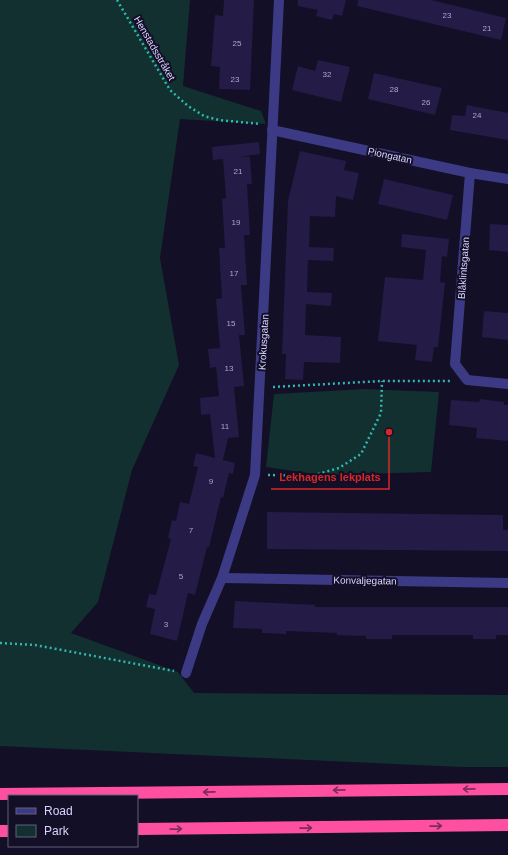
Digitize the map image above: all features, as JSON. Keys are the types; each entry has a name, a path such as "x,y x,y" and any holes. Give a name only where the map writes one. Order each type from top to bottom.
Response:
{"highway":[{"path":"0,794 508,789"},
{"path":"138,829 508,825"}],"street":[{"name":"Krokusgatan","path":"186,673 202,624 222,578 255,475 279,0"},
{"name":"Piongatan","path":"272,130 470,173 508,179"},
{"name":"Blåklintsgatan","path":"466,380 455,364 470,173"},
{"path":"466,380 508,384"},
{"name":"Konvaljegatan","path":"222,578 508,583"}],"path":[{"name":"Henstadsstråket","path":"117,0 170,90 188,106 204,116 220,120 262,124 272,130"},
{"path":"260,388 382,381 466,380"},
{"path":"255,475 311,476 339,468 361,454 381,413 382,381"},
{"path":"0,643 35,645 186,673"}],"green space":[{"path":"0,0 190,0 183,86 261,111 266,124 180,119 160,258 179,365 132,470 98,602 71,633 178,672 194,693 508,695 508,767 461,767 0,746"},
{"path":"365,389 439,392 431,472 322,475 266,467 274,394"}],"building":[{"path":"224,0 254,0 250,90 219,89 220,67 211,66 215,15 223,16"},
{"path":"298,0 346,0 342,16 334,14 332,20 316,16 318,10 298,6"},
{"path":"358,0 431,0 506,18 501,40 357,6"},
{"path":"318,60 350,67 341,102 292,90 298,66 315,71"},
{"path":"374,73 442,88 435,115 368,99"},
{"path":"467,105 508,113 508,140 450,130 452,115 465,116"},
{"path":"259,142 260,154 240,157 250,157 252,184 247,184 250,235 244,235 247,285 241,285 245,335 239,335 244,386 234,387 239,437 228,438 223,460 235,463 233,474 229,473 223,498 221,497 209,547 207,547 195,595 188,593 177,641 150,634 155,609 146,607 149,594 156,595 171,539 168,538 172,520 176,521 180,502 189,504 198,467 193,466 196,453 215,458 210,414 201,415 200,398 219,396 216,367 210,368 208,349 220,348 216,299 222,298 219,248 225,248 222,199 226,198 223,159 213,160 212,147"},
{"path":"300,151 346,161 344,170 359,173 353,200 336,196 335,217 310,216 309,247 334,248 333,261 308,260 307,292 332,293 331,306 306,304 305,335 341,337 340,363 304,362 303,380 285,379 286,354 282,354 288,201"},
{"path":"384,179 453,195 447,220 378,204"},
{"path":"490,224 508,225 508,252 489,250"},
{"path":"402,234 449,239 447,257 442,256 440,282 445,283 438,347 434,347 432,362 415,360 417,345 378,341 385,277 423,280 426,250 401,247"},
{"path":"484,311 508,313 508,340 482,337"},
{"path":"480,399 504,402 504,405 508,405 508,441 476,438 477,428 449,425 451,400 479,402"},
{"path":"267,512 503,515 503,530 508,530 508,551 267,549"},
{"path":"235,601 315,605 315,607 508,607 508,635 496,635 496,639 473,639 473,635 392,635 392,639 366,639 366,636 337,635 337,633 286,631 286,634 262,633 262,629 233,628"}],"place":[{"name":"Lekhagens lekplats","path":"389,432"}]}
